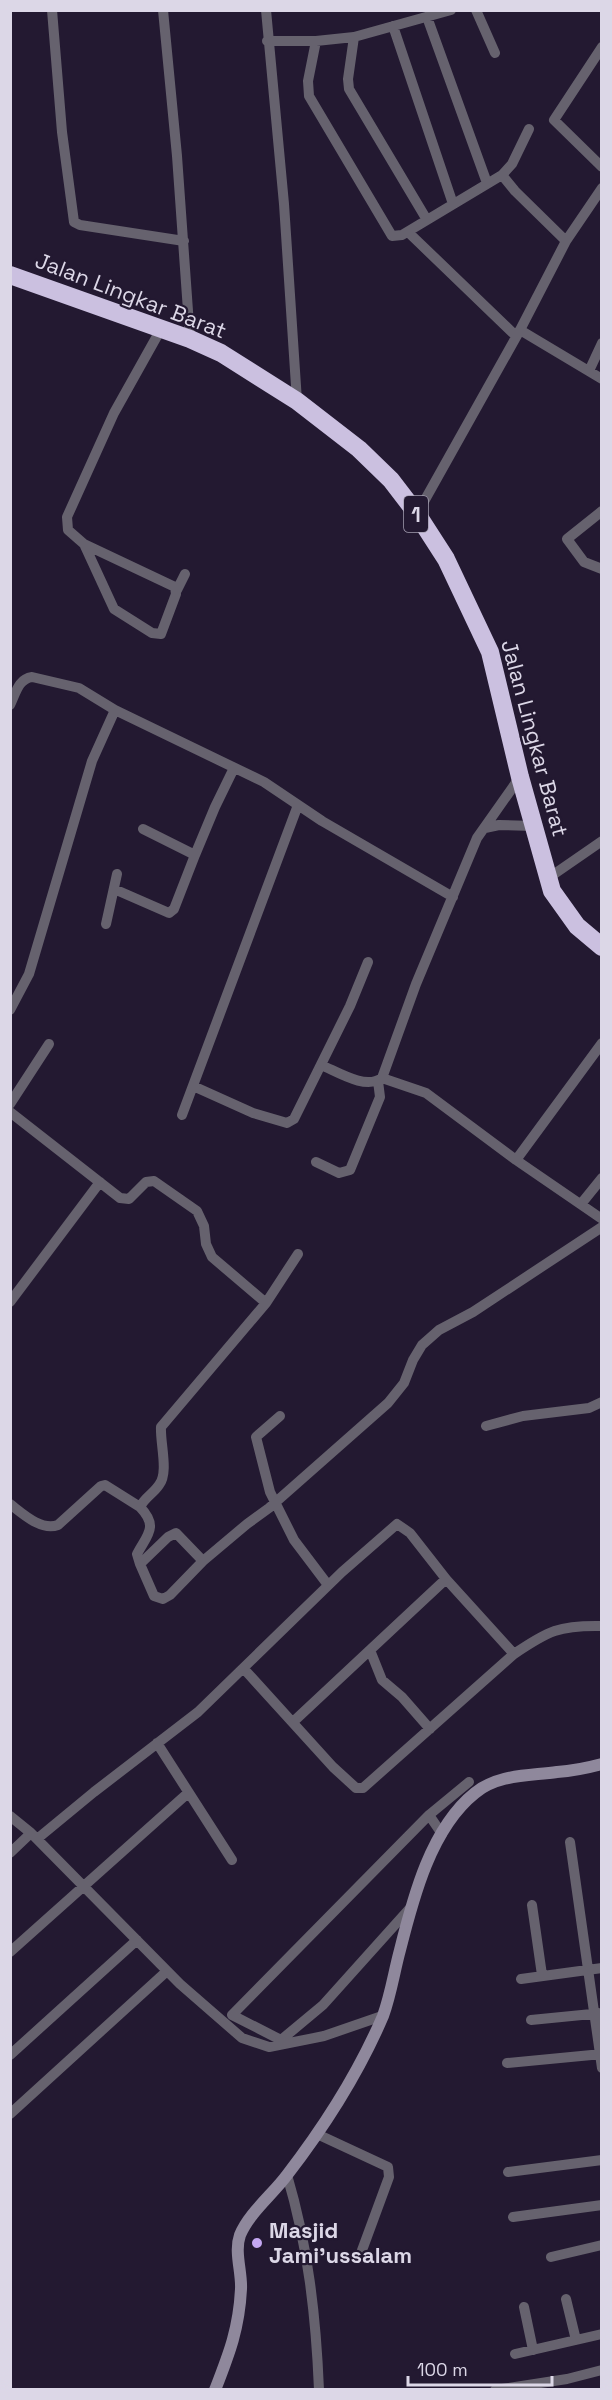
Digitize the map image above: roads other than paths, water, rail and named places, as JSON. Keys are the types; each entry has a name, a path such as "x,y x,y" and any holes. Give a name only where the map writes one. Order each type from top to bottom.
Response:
{"highway":[{"name":"Jalan Lingkar Barat","path":"10,275 190,339 246,367 297,401 375,464 391,480 417,514 446,559 490,652 520,777 548,879 559,903 568,915 602,947"}],"street":[{"path":"52,10 62,132 74,222 80,225 184,241"},
{"path":"163,10 184,241 190,339"},
{"path":"266,10 267,41 284,204 297,401"},
{"path":"267,41 316,41 354,37 452,10"},
{"path":"476,10 495,53"},
{"path":"427,17 487,183"},
{"path":"393,26 453,204"},
{"path":"354,37 348,79 349,89 427,220"},
{"path":"316,41 308,81 309,96 391,234 396,237 502,175 512,164 528,129"},
{"path":"602,46 554,120 602,167"},
{"path":"502,175 515,191 566,241"},
{"path":"417,514 518,333 566,241 602,188"},
{"path":"408,231 518,333 602,379"},
{"path":"161,329 114,413 67,517 68,530 84,544 169,583 177,590"},
{"path":"589,371 602,343"},
{"path":"602,511 567,539 584,562 602,569"},
{"path":"84,544 114,609 152,633 161,634 185,574"},
{"path":"10,705 20,683 25,678 32,677 79,688 115,710 264,782 369,849 453,897"},
{"path":"10,1010 29,974 92,761 115,710"},
{"path":"114,889 169,913 174,909 195,855 234,768"},
{"path":"316,1162 339,1173 350,1170 380,1097 380,1080 416,984 477,838 520,777"},
{"path":"182,1115 298,805"},
{"path":"485,828 499,825 533,826"},
{"path":"143,829 195,855"},
{"path":"548,879 602,841"},
{"path":"106,924 117,874"},
{"path":"193,1086 253,1113 287,1123 294,1119 368,962"},
{"path":"516,1160 602,1043"},
{"path":"10,1104 50,1044"},
{"path":"321,1065 366,1082 380,1080 426,1093 516,1160 602,1219"},
{"path":"10,1112 124,1199 132,1197 146,1182 154,1181 197,1211 204,1226 212,1257 266,1304"},
{"path":"581,1204 602,1178"},
{"path":"10,1302 100,1182"},
{"path":"10,1504 45,1526 53,1527 105,1485 140,1507 146,1514 150,1533 137,1554 151,1591 154,1596 163,1599 170,1595 203,1561 275,1502 388,1403 404,1383 422,1345 439,1330 473,1312 602,1227"},
{"path":"140,1507 144,1498 159,1485 163,1477 161,1427 266,1304 298,1254"},
{"path":"486,1426 523,1416 589,1408 602,1402"},
{"path":"280,1416 256,1437 270,1492 294,1540 328,1586"},
{"path":"10,1853 198,1713 328,1586 396,1524 410,1533 446,1580 513,1654"},
{"path":"140,1564 176,1533 203,1561"},
{"path":"293,1722 446,1580"},
{"path":"244,1669 333,1767 357,1788 363,1788 513,1654 540,1636 566,1626 602,1626"},
{"path":"370,1650 382,1680 402,1697 430,1729"},
{"path":"157,1743 232,1860"},
{"path":"215,2390 236,2334 241,2287 240,2237 246,2224 287,2175 317,2134 353,2073 382,2016 392,1987 411,1907 426,1863 442,1834 458,1809 476,1792 492,1783 519,1776 602,1764"},
{"path":"281,2040 232,2015 429,1815 469,1782"},
{"path":"10,1952 188,1793"},
{"path":"429,1815 442,1834"},
{"path":"10,1816 34,1836 167,1971 242,2038 269,2047 324,2036 382,2016"},
{"path":"570,1842 586,1971 597,2014 602,2068"},
{"path":"532,1905 542,1975"},
{"path":"269,2047 281,2040 323,2005 411,1907"},
{"path":"10,2055 137,1940"},
{"path":"522,1979 602,1968"},
{"path":"10,2114 167,1971"},
{"path":"531,2020 597,2014"},
{"path":"507,2063 600,2054"},
{"path":"317,2134 385,2164 390,2172 361,2253"},
{"path":"508,2172 602,2160"},
{"path":"287,2175 300,2219 311,2276 319,2390"},
{"path":"513,2217 602,2205"},
{"path":"551,2258 602,2245"},
{"path":"566,2299 576,2340"},
{"path":"524,2307 533,2350"},
{"path":"515,2354 602,2334"},
{"path":"495,2390 568,2384 602,2370"}],"place":[{"name":"Masjid Jami'ussalam","path":"257,2243"}]}
